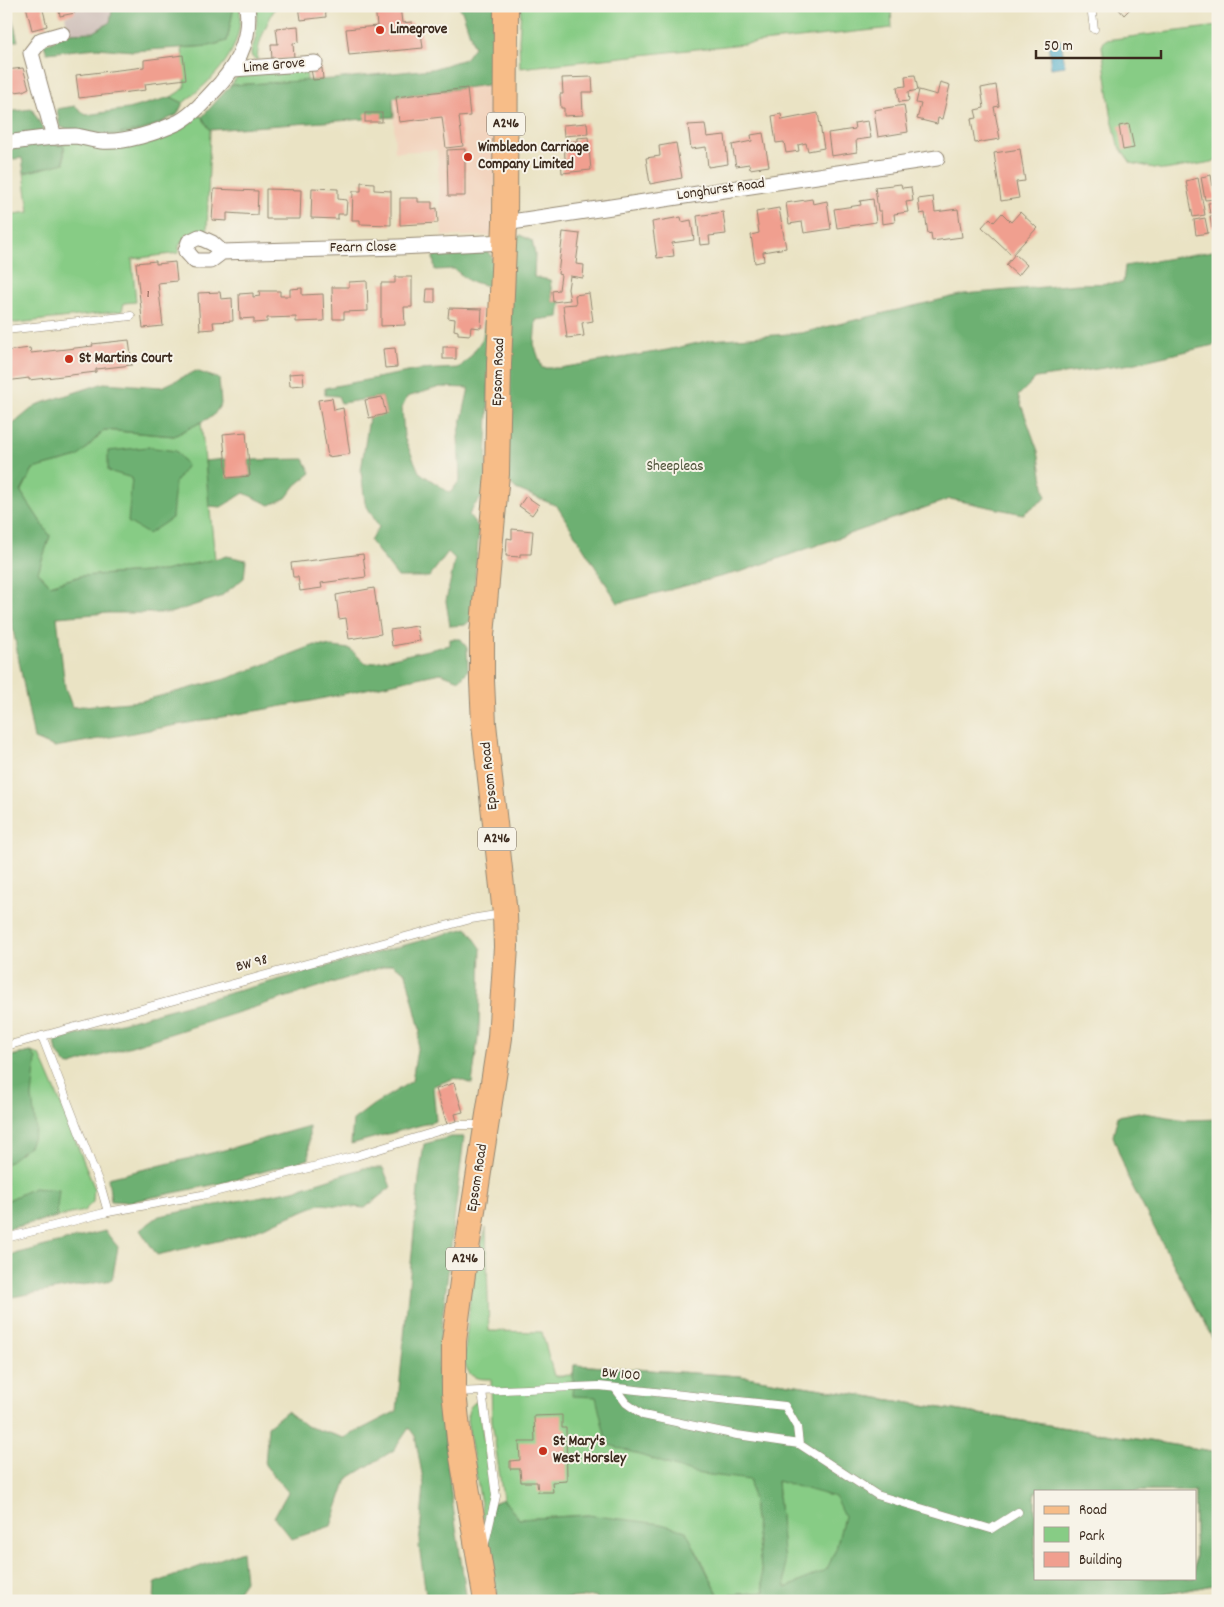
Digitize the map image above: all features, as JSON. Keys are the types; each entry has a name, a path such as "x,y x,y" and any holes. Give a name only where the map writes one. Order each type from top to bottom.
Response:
{"main road":[{"name":"Epsom Road","path":"486,1601 459,1440 454,1392 454,1341 500,1038 505,989 505,914 484,724 482,635 496,474 505,233 506,6"}],"street":[{"path":"6,143 77,136 102,141 127,139 180,121 207,98 233,69 246,43 249,18 247,6"},
{"path":"54,137 30,53 40,40 62,34"},
{"name":"Lime Grove","path":"233,69 315,63"},
{"name":"Longhurst Road","path":"505,233 937,158"},
{"name":"Fearn Close","path":"222,252 399,247 505,233"}],"lane":[{"path":"1091,6 1094,29"},
{"path":"6,330 131,316"},
{"name":"BW 98","path":"6,1046 471,919 505,914"},
{"path":"42,1036 102,1191 108,1212"},
{"path":"6,1238 108,1212 202,1195 356,1156 458,1125 486,1126"},
{"name":"BW 100","path":"454,1392 599,1386 785,1406 797,1427 799,1444"},
{"path":"615,1388 626,1403 643,1415 737,1435 799,1444 877,1495 991,1529 1018,1512"},
{"path":"479,1563 489,1532 496,1496 482,1391"}],"shaded area":[{"path":"74,6 113,6 110,22 94,32 69,33 65,16 75,13"},
{"name":"Wimbledon Carriage Company Limited","path":"494,84 498,236 442,236 437,150 395,152 393,98"}],"green space":[{"path":"6,6 9,6 18,41 6,41"},
{"path":"113,6 234,6 227,41 209,46 133,51 97,48 47,53 44,45 69,33 94,32 110,22"},
{"path":"234,6 240,6 240,22 237,37 225,62 206,84 183,103 171,97 185,88 182,48 209,46 227,41"},
{"path":"257,6 276,6 261,39 257,60 252,57 251,53 256,37"},
{"path":"458,6 496,6 494,84 396,97 393,98 394,117 210,130 202,117 231,85 333,79 432,69 465,59 474,47 463,13"},
{"path":"521,6 891,6 892,28 520,68"},
{"path":"1218,26 1218,159 1212,162 1164,170 1131,163 1118,145 1111,114 1102,46 1105,40"},
{"path":"306,67 307,81 231,85 237,77 248,72"},
{"path":"171,97 183,103 177,115 134,132 102,134 60,127 57,109 75,106 86,115 128,109"},
{"path":"32,109 41,125 47,143 64,146 64,163 24,173 22,158 6,160 6,112"},
{"path":"199,115 210,130 207,232 187,234 179,246 179,253 132,259 136,302 124,303 122,311 17,323 6,322 6,279 8,278 6,215 29,212 24,173 64,163 64,147 57,145"},
{"name":"Sheepleas","path":"520,235 532,241 535,254 534,277 550,280 553,302 561,301 559,317 536,320 534,344 542,368 560,368 667,350 711,340 801,333 964,294 1078,284 1123,283 1125,266 1218,250 1218,344 1131,364 1036,378 1018,396 1038,451 1046,498 1023,514 950,499 743,571 618,603 557,506 516,489 506,479 512,243"},
{"path":"485,248 494,260 492,287 469,281 454,269 435,270 433,257 446,249"},
{"path":"486,305 492,306 485,494 473,507 469,515 479,528 472,619 465,625 450,626 446,601 455,559 448,552 429,577 398,577 370,541 379,527 365,503 361,471 369,418 386,413 382,397 341,403 338,396 325,395 325,388 418,370 459,368 470,357 483,338","holes":["440,387 469,388 458,437 460,480 450,493 419,472 404,437 402,408 407,397"]},
{"path":"196,371 219,379 221,404 213,416 174,436 104,430 78,457 33,469 21,492 50,536 38,572 50,585 81,576 164,571 227,556 246,560 244,578 220,597 170,613 108,613 57,617 65,687 72,707 141,701 229,678 315,645 350,649 366,664 450,645 450,639 461,639 467,648 468,670 460,680 440,673 311,701 55,747 34,739 6,593 6,430 36,405 104,383 162,387"},
{"path":"201,422 215,559 164,571 81,576 50,585 38,572 50,536 21,492 33,469 78,457 104,430 174,436"},
{"path":"148,447 176,451 187,465 175,483 172,518 148,534 128,522 132,478 108,471 108,451"},
{"path":"225,459 228,478 250,476 249,460 304,459 311,473 296,485 286,498 270,505 244,493 221,507 209,506 205,461"},
{"path":"467,928 481,948 479,1030 472,1084 455,1078 433,1086 436,1121 351,1144 353,1120 412,1081 420,1030 406,973 392,964 68,1066 57,1053 55,1041"},
{"path":"31,1052 40,1055 58,1097 94,1187 93,1202 84,1211 6,1229 6,1057"},
{"path":"31,1052 36,1059 32,1097 36,1130 29,1146 6,1164 6,1057"},
{"path":"1138,1112 1186,1120 1218,1119 1218,1349 1129,1180 1113,1136 1118,1116"},
{"path":"309,1126 309,1159 222,1183 129,1202 111,1201 108,1178 224,1150"},
{"path":"451,1137 464,1137 439,1348 438,1377 451,1493 467,1601 427,1601 419,1546 424,1485 415,1436 409,1428 394,1450 347,1479 331,1526 292,1539 274,1517 288,1492 265,1465 268,1426 287,1411 306,1426 344,1438 397,1411 424,1144"},
{"path":"364,1168 383,1168 391,1187 365,1208 320,1204 244,1235 157,1255 140,1230 159,1216 294,1190"},
{"path":"34,1188 59,1190 56,1217 6,1229 6,1201"},
{"path":"486,1228 489,1331 542,1332 554,1376 573,1375 574,1365 740,1376 1218,1452 1218,1584 1145,1598 1114,1601 827,1570 785,1589 777,1481 751,1481 764,1592 719,1596 699,1555 588,1515 519,1519 503,1499 492,1421 491,1379 481,1379 473,1376 468,1371 464,1361 472,1277"},
{"path":"105,1231 118,1247 112,1280 6,1298 6,1256"},
{"path":"574,1365 740,1376 1218,1452 1218,1584 1145,1598 1114,1601 597,1601 596,1596 539,1601 498,1599 486,1534 493,1503 503,1499 519,1519 588,1515 661,1524 686,1531 719,1596 764,1592 750,1480 694,1473 607,1444 596,1397 572,1396","holes":["777,1481 835,1497 844,1516 836,1549 827,1569 786,1588"]},
{"path":"478,1401 493,1503 486,1534 467,1420 469,1409"},
{"path":"242,1551 245,1581 231,1601 154,1601 155,1583"}],"water":[{"path":"1061,40 1065,66 1051,68 1048,42"}],"building":[{"path":"26,6 42,6 47,26 32,30"},
{"path":"58,6 74,6 75,13 60,16"},
{"path":"299,6 325,6 326,17 301,20"},
{"name":"Limegrove","path":"375,6 400,6 402,23 412,22 413,33 421,32 423,48 349,55 346,29 377,26"},
{"path":"1116,6 1133,6 1124,15"},
{"path":"298,26 299,42 293,43 294,58 272,60 271,44 278,44 276,28"},
{"path":"183,55 186,79 145,84 146,90 79,98 76,75 144,67 144,60"},
{"path":"23,68 29,88 23,91 6,93 6,70"},
{"path":"322,68 323,79 313,80 311,69"},
{"path":"915,75 918,90 908,92 909,101 899,102 897,87 906,86 905,76"},
{"path":"592,77 593,92 582,92 583,115 564,116 564,108 561,108 560,94 563,94 562,78"},
{"path":"940,82 950,85 942,119 938,118 937,124 917,119 921,104 916,103 919,90 937,95"},
{"path":"996,85 999,106 994,107 1000,139 975,143 971,119 977,118 975,110 984,108 981,88"},
{"path":"467,88 470,116 459,117 463,146 446,148 442,117 399,122 396,97"},
{"path":"904,105 908,132 878,137 874,110"},
{"path":"365,113 382,113 382,122 365,122"},
{"path":"818,113 824,148 808,151 806,143 798,145 799,151 786,153 784,142 776,143 772,116 781,114 782,120"},
{"path":"868,121 871,138 856,140 857,152 831,156 828,133 855,129 854,123"},
{"path":"587,123 588,134 564,136 563,125"},
{"path":"705,124 707,137 725,135 728,164 708,167 706,147 691,149 688,125"},
{"path":"1129,124 1134,148 1123,150 1119,126"},
{"path":"763,133 769,166 750,169 749,164 736,166 732,145 752,141 751,135"},
{"path":"588,137 591,170 562,173 561,160 565,159 564,142 577,141 577,138"},
{"path":"676,143 682,178 650,184 646,158 660,156 659,146"},
{"path":"465,149 465,196 448,196 447,150"},
{"path":"1020,149 1025,181 1016,182 1019,198 1001,201 994,153"},
{"path":"1211,175 1215,199 1205,200 1201,177"},
{"path":"1198,178 1205,215 1193,217 1186,181"},
{"path":"361,182 374,183 374,190 391,191 391,225 360,224 360,220 352,220 353,191 361,191"},
{"path":"901,184 902,188 911,187 913,201 906,202 908,212 894,214 895,222 882,224 881,211 878,211 875,187"},
{"path":"312,188 338,189 338,199 347,200 346,214 338,214 338,219 311,218"},
{"path":"214,189 258,191 257,215 227,213 227,221 212,220"},
{"path":"266,189 301,190 300,219 266,219"},
{"path":"933,197 935,212 958,209 962,237 932,241 931,233 928,234 925,213 920,214 918,199"},
{"path":"400,198 418,198 418,202 432,202 432,209 437,208 438,223 400,225"},
{"path":"812,199 813,204 827,201 831,229 804,233 802,222 789,224 786,203"},
{"path":"873,199 876,222 837,228 834,209 861,205 860,201"},
{"path":"1218,202 1218,212 1210,213 1208,203"},
{"path":"779,208 786,248 763,252 764,261 755,263 751,235 759,233 756,212"},
{"path":"723,212 726,234 709,236 710,244 700,245 697,216"},
{"path":"1020,212 1037,228 1012,255 982,227 990,218 994,222 1002,213 1011,222"},
{"path":"1218,215 1218,226 1212,228 1210,216"},
{"path":"681,217 682,222 691,220 694,240 672,243 674,256 657,258 652,222"},
{"path":"1205,218 1208,233 1196,235 1194,220"},
{"path":"563,232 580,234 576,264 584,265 583,278 570,276 568,289 570,300 553,302 552,291 559,290 561,275 558,274"},
{"path":"1015,254 1027,265 1018,276 1006,265"},
{"path":"156,261 156,264 175,262 177,281 158,283 163,326 143,328 136,263"},
{"path":"395,277 412,277 412,307 404,307 405,325 381,326 381,283 395,283"},
{"path":"367,281 368,311 344,312 344,319 333,319 332,287 349,287 349,282"},
{"path":"302,288 302,295 323,294 324,321 296,322 296,317 267,318 267,322 254,323 254,318 240,319 239,294 253,293 253,297 260,296 259,291 280,291 280,296 290,296 290,289"},
{"path":"427,289 435,289 435,303 426,303"},
{"path":"220,292 221,299 232,298 233,321 213,322 214,329 200,330 198,293"},
{"path":"589,293 593,321 582,323 584,336 567,338 563,305 576,304 575,295"},
{"path":"449,308 482,309 481,328 471,327 470,335 458,334 458,331 454,330 455,319 448,318"},
{"name":"St Martins Court","path":"129,340 132,365 96,369 96,372 6,381 6,351 30,348 31,353"},
{"path":"443,347 456,347 456,359 443,359"},
{"path":"395,348 397,367 385,368 383,349"},
{"path":"303,373 304,385 290,386 289,374"},
{"path":"382,397 386,414 369,418 365,400"},
{"path":"332,398 334,410 343,408 350,454 328,457 318,400"},
{"path":"246,432 250,476 227,478 223,434"},
{"path":"526,496 539,505 532,515 519,506"},
{"path":"512,529 533,531 531,554 520,554 520,557 506,556 507,538 512,539"},
{"path":"363,554 366,577 321,583 322,588 300,591 298,577 293,577 291,563"},
{"path":"374,588 381,634 349,639 346,618 339,619 336,595"},
{"path":"417,626 420,641 392,646 390,630"},
{"path":"454,1083 463,1112 455,1114 457,1121 447,1124 436,1089"},
{"name":"St Mary's West Horsley","path":"562,1415 562,1428 566,1428 567,1481 552,1482 553,1492 538,1492 537,1482 521,1482 520,1469 510,1469 510,1461 520,1460 519,1442 535,1442 534,1416"}],"place":[{"name":"Limegrove","path":"380,30"},
{"name":"Wimbledon Carriage Company Limited","path":"468,157"},
{"name":"St Martins Court","path":"69,359"},
{"name":"St Mary's West Horsley","path":"543,1451"}]}
